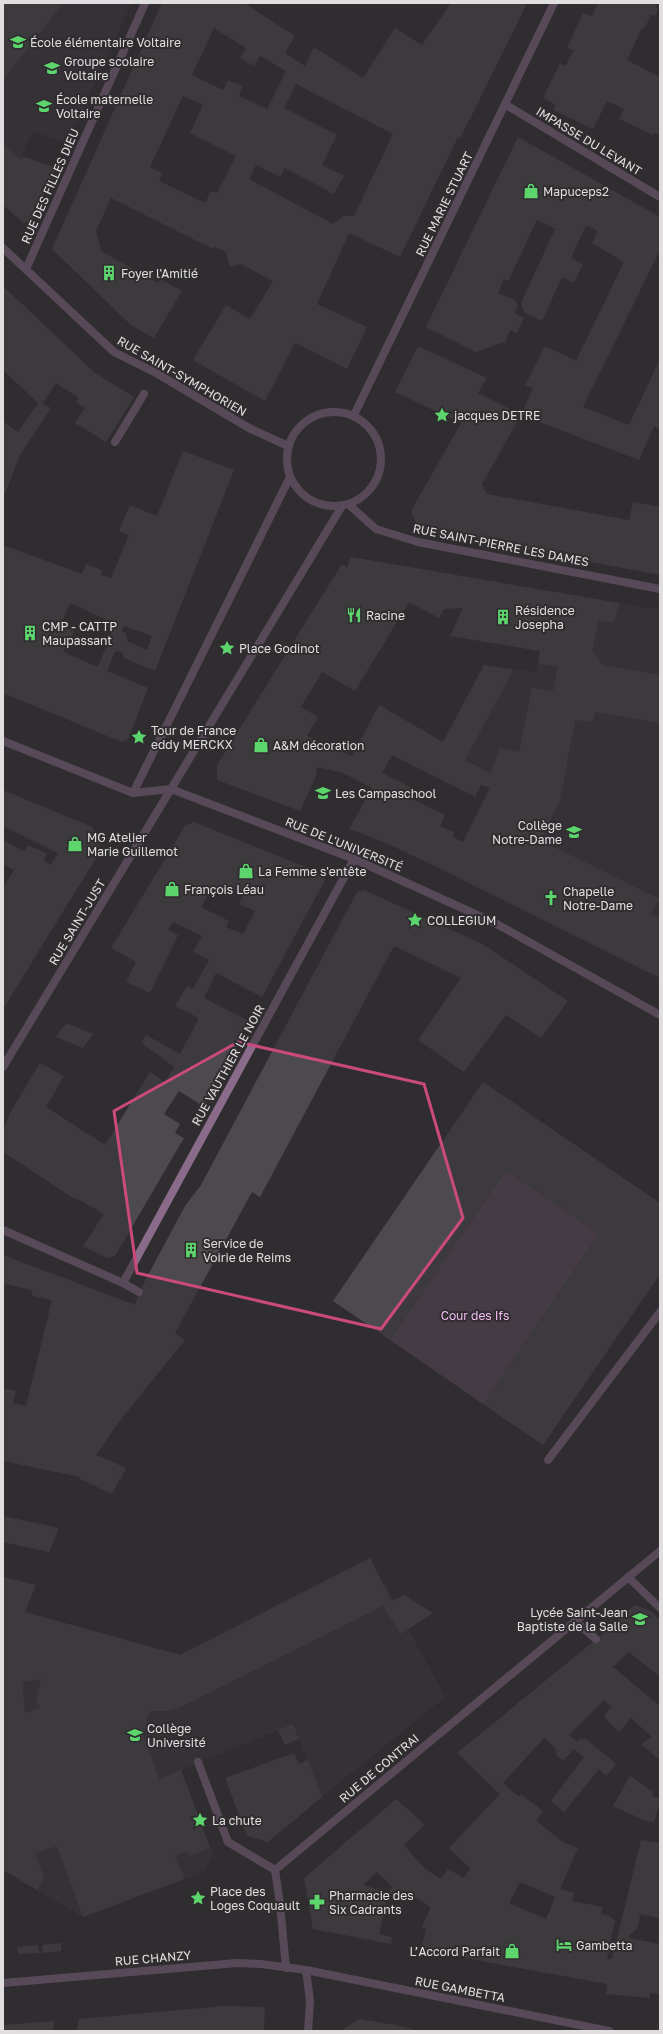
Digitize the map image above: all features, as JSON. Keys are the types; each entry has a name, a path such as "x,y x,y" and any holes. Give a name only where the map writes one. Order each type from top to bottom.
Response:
{"street":[{"name":"RUE DES FILLES DIEU","path":"26,269 145,3"},
{"name":"RUE MARIE STUART","path":"354,416 506,106 554,3"},
{"name":"IMPASSE DU LEVANT","path":"506,106 660,197"},
{"name":"RUE SAINT-SYMPHORIEN","path":"3,248 114,352 156,373 248,428 288,446"},
{"path":"115,442 144,394"},
{"path":"334,411 354,416 368,425 377,438 382,454 380,470 374,485 362,497 345,505 326,506 311,500 298,490 290,477 286,462 288,446 294,433 303,423 314,415 334,411"},
{"path":"133,793 290,477"},
{"path":"171,789 345,505"},
{"name":"RUE SAINT-PIERRE LES DAMES","path":"345,505 376,529 418,542 660,589"},
{"name":"RUE DE L'UNIVERSITÉ","path":"3,741 133,793 171,789 354,859 495,923 660,1015"},
{"name":"RUE SAINT-JUST","path":"3,1067 171,789"},
{"name":"RUE VAUTHIER LE NOIR","path":"123,1283 354,859"},
{"path":"3,1230 123,1283 139,1292"},
{"path":"548,1460 660,1312"},
{"name":"RUE DE CONTRAI","path":"275,1870 660,1551"},
{"path":"628,1577 660,1608"},
{"path":"575,1621 596,1639"},
{"path":"198,1762 228,1842 275,1870 286,1953 286,1968"},
{"name":"RUE CHANZY","path":"3,1983 237,1963 261,1964 306,1970"},
{"path":"306,1970 310,2001 308,2031"},
{"name":"RUE GAMBETTA","path":"306,1970 609,2031"}],"highlighted area":[{"path":"238,1042 424,1084 463,1218 381,1329 137,1273 114,1111"}],"shaded area":[{"name":"Groupe scolaire Voltaire","path":"3,3 131,4 67,143 33,131 11,177 3,186"},
{"name":"Collège Notre-Dame","path":"551,591 660,610 660,978 464,881 513,783 440,747 484,665 536,672"},
{"name":"Collège Université","path":"370,1558 445,1697 322,1797 293,1724 181,1770 213,1854 204,1872 83,1917 3,1870 3,1606 180,1655"}],"green space":[{"name":"Cour des Ifs","path":"506,1170 599,1234 483,1404 390,1340"}],"building":[{"name":"École élémentaire Voltaire","path":"3,3 63,3 3,80"},
{"path":"162,3 244,3 295,36 285,53 305,66 314,47 363,78 395,28 422,45 451,3 527,3 473,113 460,138 458,137 400,257 349,233 317,304 367,327 347,369 295,343 265,401 193,360 226,305 250,319 273,281 241,264 230,267 226,252 214,247 213,249 111,198 96,231 101,251 158,283 160,279 182,291 154,338 132,326 52,249","holes":["214,28 246,48 240,58 254,66 260,56 286,71 267,109 239,96 242,86 228,80 223,90 192,75","296,84 393,134 354,216 344,216 333,224 249,179 256,165 280,177 285,168 334,194 344,176 322,165 337,135 284,108","183,96 203,105 190,133 236,156 217,193 211,191 205,203 159,181 162,173 150,167"]},
{"path":"598,3 657,3 655,7 659,8 655,16 651,15 644,29 642,28 627,60 660,77 660,135 655,133 653,135 619,119 624,109 607,101 593,129 553,110 556,105 543,98 560,63 566,66 574,50 567,48 583,13 592,16"},
{"path":"518,137 660,217 660,250 583,407 629,425 660,359 660,429 654,426 639,460 521,415 533,388 525,385 545,346 576,361 624,262 592,243 598,231 586,225 571,258 583,264 574,283 562,277 542,321 524,312 521,303 555,229 537,220 508,281 504,279 498,293 515,300 518,306 514,313 524,318 517,333 510,330 505,342 476,352 426,327"},
{"path":"3,144 20,159 22,156 56,168 33,220 24,223 3,205"},
{"path":"3,286 95,373 134,397 106,442 75,423 85,408 76,402 79,398 56,383 42,404 51,408 20,455 3,498 3,421 18,432 38,403 3,370"},
{"path":"418,346 487,378 478,393 521,415 482,484 487,494 629,520 633,502 660,507 660,575 419,530 411,511 461,423 395,392"},
{"path":"183,451 234,470 155,671 124,658 122,652 115,651 107,671 148,688 128,740 122,742 3,693 3,545 82,574 86,564 102,570 101,575 111,578 129,535 119,531 130,505 157,516","holes":["70,603 115,624 98,667 63,652 74,631 60,625","124,626 152,636 147,650 127,641 126,633 122,632"]},
{"path":"351,557 619,603 613,622 599,620 592,651 603,665 660,675 660,723 595,712 593,722 575,720 560,801 540,840 659,899 650,914 660,919 660,978 437,867 384,842 349,829 372,788 343,773 317,767 316,776 300,811 217,780 217,765 342,564 347,568","holes":["409,602 439,618 444,609 463,608 450,636 540,651 538,664 558,666 553,691 532,688 519,752 500,748 491,773 465,760 513,670 484,665 443,742 379,705 352,756 307,736 318,717 301,707 322,672 355,691","392,755 475,797 481,785 490,788 463,842 453,837 455,833 440,826 445,815 415,800 420,792 382,773"]},
{"path":"3,790 92,827 101,850 3,1009 3,888 14,870 3,864 3,840 24,851 28,845 47,854 43,860 51,865 58,853 3,826"},
{"path":"194,822 323,874 325,880 262,997 216,973 204,998 249,1021 203,1106 179,1091 164,1114 180,1124 175,1133 184,1138 115,1256 107,1258 83,1246 104,1214 74,1197 73,1198 3,1152 3,1130 11,1111 40,1063 64,1076 46,1107 105,1145 150,1072 165,1082 174,1067 142,1043 146,1035 180,1054 199,1018 175,1006 187,986 193,989 209,960 193,952 202,936 173,922 168,930 178,935 150,993 126,982 136,962 111,948 185,826","holes":["226,886 244,894 239,904 255,911 243,934 226,927 229,921 201,907 212,888 223,893"]},
{"path":"364,890 484,945 568,1001 541,1038 506,1015 464,1072 418,1040 461,978 394,946 260,1197 252,1192 175,1333 185,1340 118,1423 96,1455 126,1468 112,1494 80,1479 80,1477 3,1461 3,1388 16,1391 13,1403 26,1406 52,1300 33,1296 31,1290 6,1284 3,1288 3,1255 135,1305 139,1292 185,1206 201,1185 357,892"},
{"path":"66,1023 93,1034 83,1048 56,1037"},
{"path":"483,1082 660,1203 660,1274 543,1445 483,1404 599,1234 506,1170 390,1340 333,1301"},
{"path":"3,1516 59,1528 49,1552 3,1542"},
{"name":"Collège Université","path":"370,1558 392,1601 404,1595 433,1613 401,1634 383,1606 181,1707 168,1711 150,1711 143,1734 159,1779 181,1770 210,1848 189,1856 187,1851 175,1856 184,1879 83,1917 57,1846 35,1853 44,1878 37,1890 3,1870 3,1577 36,1585 25,1612 180,1655","holes":["39,1679 41,1680 36,1698 40,1708 25,1713 22,1682"]},
{"path":"635,1605 651,1611 660,1621 660,1677 629,1652 613,1667 660,1706 660,1760 641,1744 652,1737 631,1718 619,1732 607,1720 604,1715 611,1707 604,1700 569,1735 577,1742 580,1739 586,1739 616,1764 606,1776 599,1769 564,1812 551,1801 584,1757 574,1749 563,1760 557,1756 555,1748 544,1738 503,1783 519,1797 521,1794 543,1811 536,1821 563,1842 578,1848 560,1889 574,1893 572,1901 603,1907 601,1914 607,1915 615,1920 607,1959 612,1959 641,1840 660,1843 660,1918 640,1914 638,1927 629,1936 629,1938 660,1944 660,1994 650,1993 650,1998 606,1994 607,1984 421,1950 426,1929 422,1927 431,1907 407,1893 403,1899 388,1893 379,1934 392,1937 391,1944 313,1929 304,1878 396,1799 425,1825 404,1845 424,1868 441,1879 448,1869 464,1878 470,1868 449,1848 500,1794 457,1753 604,1633","holes":["377,1872 393,1887 388,1893 363,1885","520,1882 555,1897 546,1919 509,1903"]},
{"path":"293,1724 299,1739 285,1745 278,1730"},
{"path":"294,1753 299,1764 308,1760 322,1797 268,1842 247,1836 225,1778"},
{"path":"630,1776 653,1792 652,1796 660,1798 660,1809 658,1808 654,1822 646,1821 613,1806"},
{"path":"61,1943 61,1951 43,1953 42,1945"},
{"path":"38,1945 39,1953 18,1954 17,1947"},
{"path":"224,2006 265,2007 264,2031 77,2031 79,2019"},
{"path":"359,2019 395,2025 420,2031 341,2031"},
{"path":"54,2021 53,2031 3,2031 3,2025"}],"place":[{"name":"École élémentaire Voltaire","path":"18,42"},
{"name":"Groupe scolaire Voltaire","path":"52,68"},
{"name":"École maternelle Voltaire","path":"44,106"},
{"name":"Mapuceps2","path":"531,191"},
{"name":"Foyer l'Amitié","path":"109,273"},
{"name":"jacques DETRE","path":"442,415"},
{"name":"Racine","path":"354,615"},
{"name":"Résidence Josepha","path":"503,617"},
{"name":"CMP - CATTP Maupassant","path":"30,633"},
{"name":"Place Godinot","path":"227,648"},
{"name":"Tour de France eddy MERCKX","path":"139,737"},
{"name":"A&M décoration","path":"261,745"},
{"name":"Les Campaschool","path":"323,793"},
{"name":"Collège Notre-Dame","path":"574,832"},
{"name":"MG Atelier Marie Guillemot","path":"75,844"},
{"name":"La Femme s'entête","path":"246,871"},
{"name":"François Léau","path":"172,889"},
{"name":"Chapelle Notre-Dame","path":"551,898"},
{"name":"COLLEGIUM","path":"415,920"},
{"name":"Service de Voirie de Reims","path":"191,1250"},
{"name":"Lycée Saint-Jean Baptiste de la Salle","path":"640,1619"},
{"name":"Collège Université","path":"135,1735"},
{"name":"La chute","path":"200,1820"},
{"name":"Place des Loges Coquault","path":"198,1898"},
{"name":"Pharmacie des Six Cadrants","path":"317,1902"},
{"name":"Gambetta","path":"564,1945"},
{"name":"L’Accord Parfait","path":"512,1951"}]}
